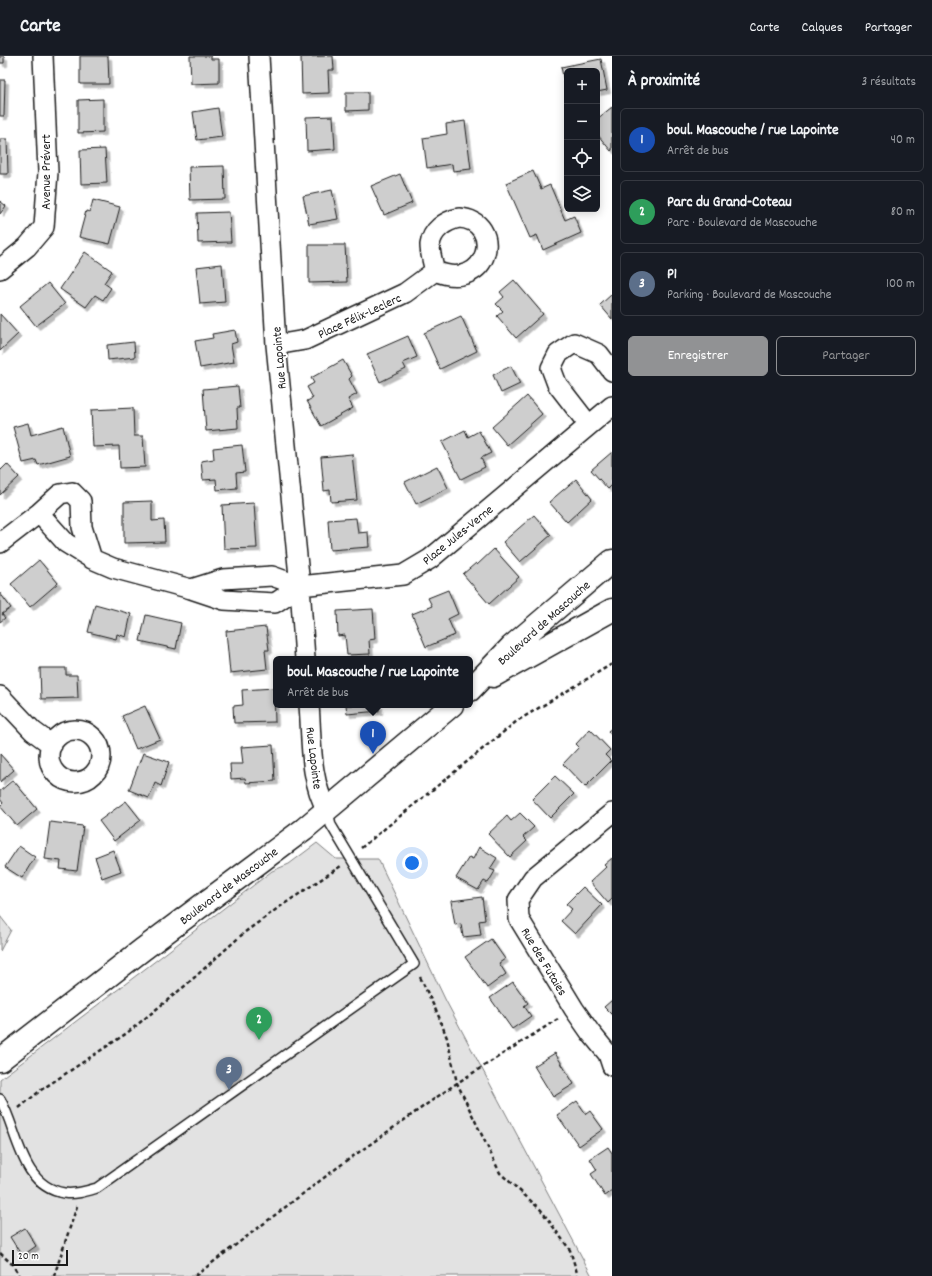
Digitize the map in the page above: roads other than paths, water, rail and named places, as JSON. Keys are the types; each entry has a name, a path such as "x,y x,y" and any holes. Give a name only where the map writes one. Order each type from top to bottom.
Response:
{"street":[{"name":"Avenue Prévert","path":"0,269 27,248 44,227 48,172 43,56"},
{"name":"Rue Lapointe","path":"259,56 276,345 306,656"},
{"name":"Place Félix-Leclerc","path":"276,345 305,340 398,297 435,271"},
{"path":"588,424 557,384 551,368 558,354 574,343 599,354 612,371"},
{"name":"Place Jules-Verne","path":"300,586 403,575 430,559 588,424 612,406"},
{"path":"0,543 39,513 60,494 72,492 81,502 82,527 92,558"},
{"path":"39,513 66,543 113,568 191,589 224,600 275,603 300,586"},
{"name":"Boulevard de Mascouche","path":"473,687 511,647 612,561"},
{"path":"191,589 223,579 272,576 300,586"},
{"name":"Boulevard de Mascouche","path":"473,687 612,610"},
{"path":"0,696 33,731 52,745"},
{"name":"Rue Lapointe","path":"309,708 316,783 321,799 327,810"},
{"name":"Boulevard de Mascouche","path":"0,1060 142,950 298,833 448,708"},
{"name":"Rue des Futaies","path":"612,812 533,878 518,900 519,919 574,1009 608,1054 612,1066"}],"lane":[{"path":"0,1099 20,1150 31,1172 48,1188 65,1193 82,1192 97,1188 414,964 332,825 327,810"}],"place":[{"name":"boul. Mascouche / rue Lapointe","path":"373,754"},
{"name":"Parc du Grand-Coteau","path":"259,1040"},
{"name":"P1","path":"229,1090"}]}
